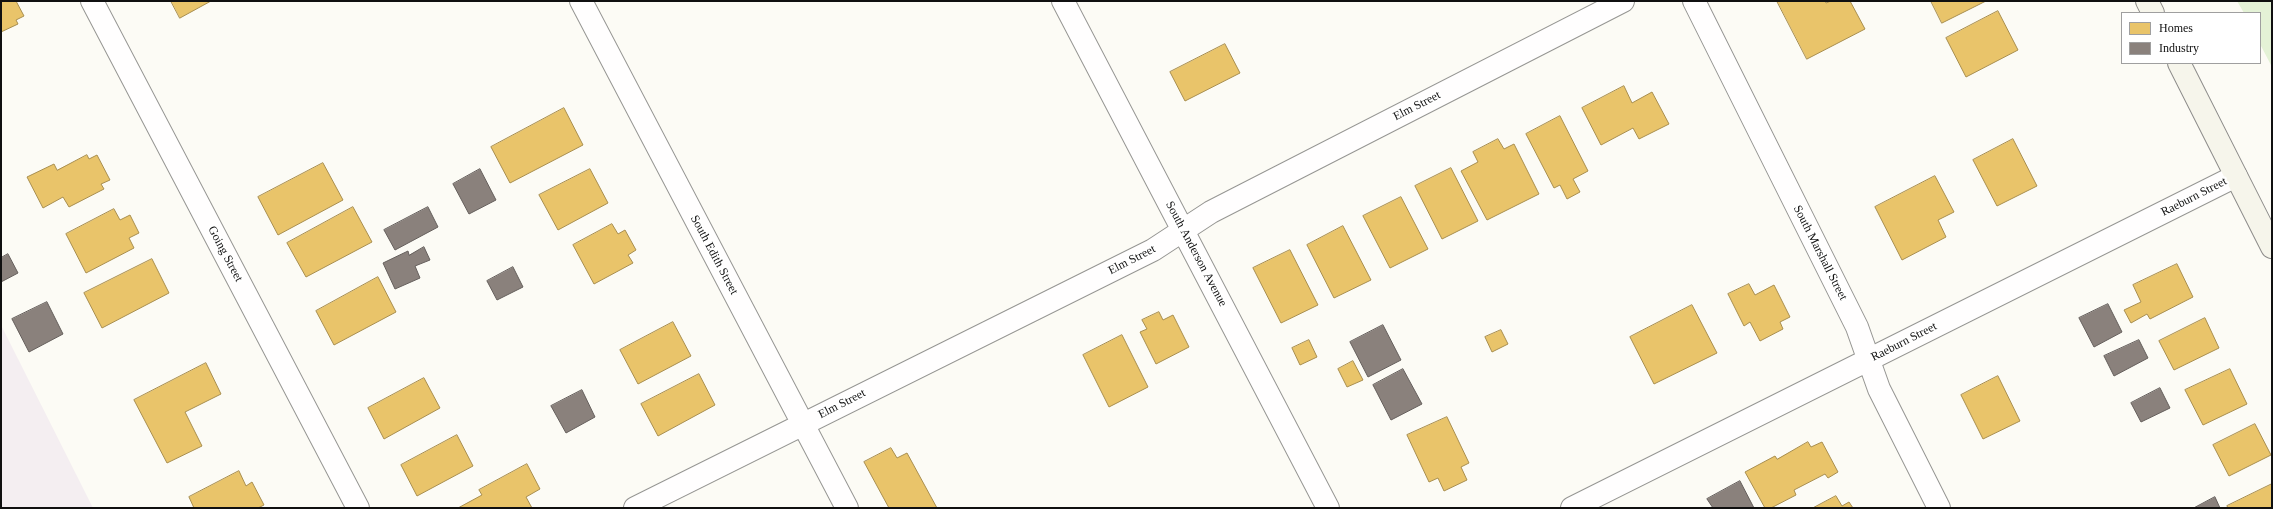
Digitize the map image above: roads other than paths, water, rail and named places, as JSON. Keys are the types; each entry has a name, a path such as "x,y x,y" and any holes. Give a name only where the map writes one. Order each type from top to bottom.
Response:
{"main road":[{"path":"2147,1 2152,12"},
{"path":"2179,64 2272,247"}],"street":[{"name":"Going Street","path":"92,1 358,508"},
{"name":"South Edith Street","path":"581,1 847,508"},
{"name":"South Anderson Avenue","path":"1063,1 1328,508"},
{"name":"Elm Street","path":"635,508 1153,250 1212,212 1598,7 1623,1"},
{"name":"South Marshall Street","path":"1694,1 1857,327 1879,389 1939,508"},
{"name":"Raeburn Street","path":"1572,508 2236,176"}]}
